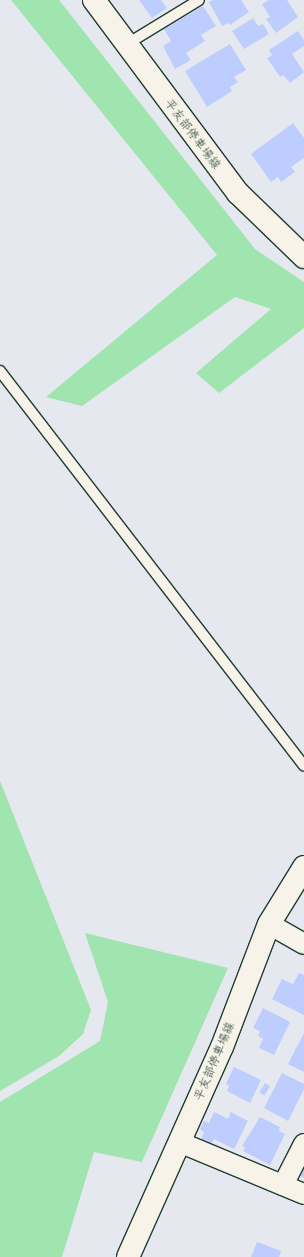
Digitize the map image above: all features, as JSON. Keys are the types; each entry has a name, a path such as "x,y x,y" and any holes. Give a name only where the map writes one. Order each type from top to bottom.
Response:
{"main road":[{"name":"平友部停車場線","path":"94,0 238,193 304,258"},
{"name":"平友部停車場線","path":"128,1257 222,1047 269,924 304,866"}],"street":[{"path":"269,924 304,944"},
{"path":"179,1142 304,1194"},
{"path":"283,1184 304,1144"}],"lane":[{"path":"127,44 198,0"},
{"path":"0,371 304,766"}],"green space":[{"path":"11,0 59,0 255,249 304,282 304,328 219,393 196,373 271,309 235,297 82,406 46,397 217,255"},
{"path":"0,781 91,1010 83,1034 59,1056 0,1091"},
{"path":"85,933 228,968 142,1162 94,1152 62,1257 0,1257 0,1102 100,1041 108,1002"}],"building":[{"path":"139,0 161,0 167,8 152,18"},
{"path":"213,0 241,0 249,12 230,25 229,23 222,26 209,2"},
{"path":"269,0 287,0 298,17 276,33 266,19 270,17 262,4"},
{"path":"203,6 216,26 201,35 205,41 186,53 191,60 175,69 163,46 171,41 164,29"},
{"path":"253,18 258,26 263,24 269,34 244,49 232,31"},
{"path":"298,31 304,40 304,46 292,54 304,72 290,83 283,75 280,77 267,58 272,55 269,50"},
{"path":"230,44 246,70 234,77 238,82 230,87 232,91 207,107 185,71"},
{"path":"293,123 304,138 304,158 291,167 295,172 281,182 278,177 271,182 251,154"},
{"path":"299,973 304,975 304,1015 272,999 282,979 293,984"},
{"path":"263,1008 290,1022 274,1055 259,1048 263,1039 258,1036 260,1031 253,1028"},
{"path":"304,1033 304,1072 288,1064"},
{"path":"234,1067 261,1080 250,1103 227,1091 229,1086 226,1084"},
{"path":"282,1073 304,1084 304,1089 288,1121 264,1108"},
{"path":"265,1083 270,1086 264,1096 259,1092"},
{"path":"214,1112 228,1119 231,1112 248,1121 234,1149 214,1139 211,1144 201,1139 204,1132 200,1129 204,1121 209,1123"},
{"path":"260,1117 280,1127 279,1131 285,1134 270,1165 243,1151 245,1147 242,1146"},
{"path":"304,1167 304,1178 300,1176"},
{"path":"257,1242 281,1251 279,1257 251,1257"}]}
